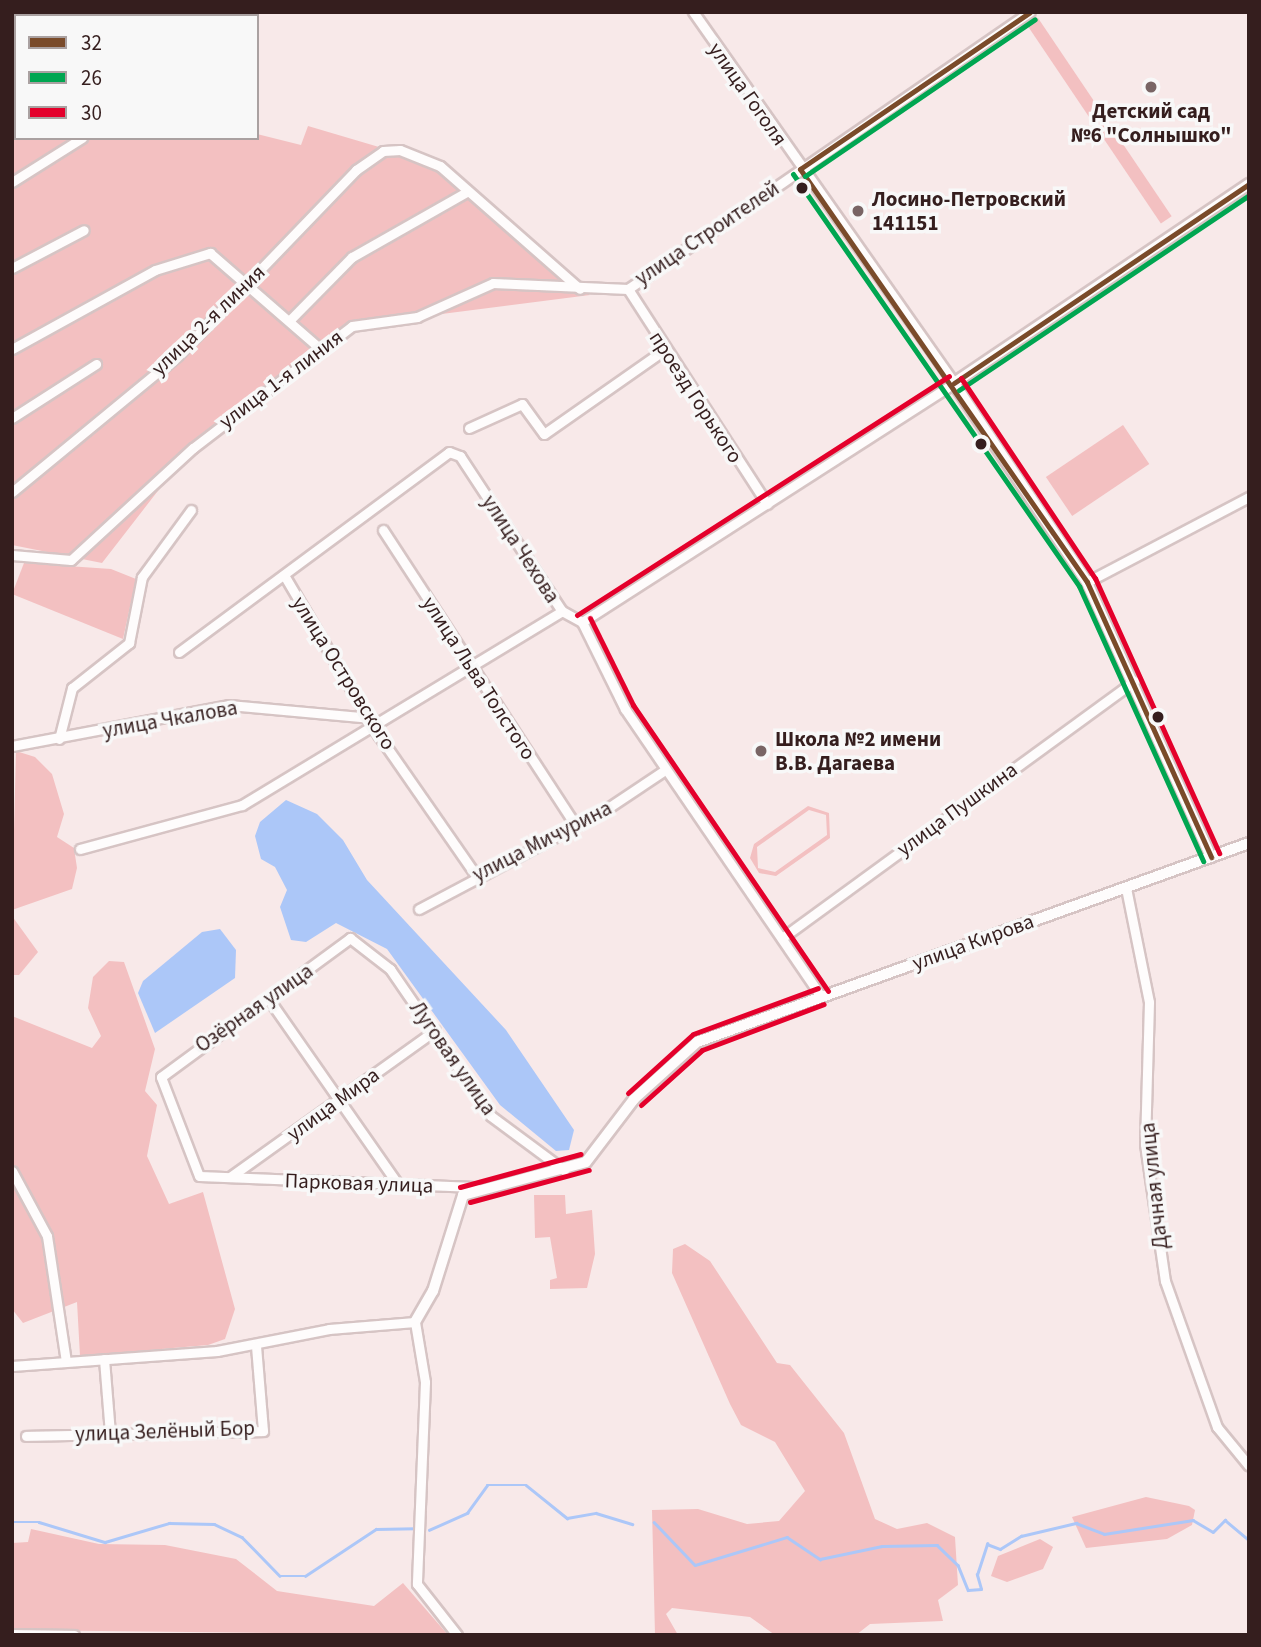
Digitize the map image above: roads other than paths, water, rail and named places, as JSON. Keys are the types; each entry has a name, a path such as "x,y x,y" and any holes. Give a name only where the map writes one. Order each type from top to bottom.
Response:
{"street":[{"name":"улица Гоголя","path":"693,12 800,169 954,383 1087,582 1134,681 1211,857"},
{"name":"улица Строителей","path":"628,289 1030,12"},
{"path":"12,182 79,140"},
{"name":"улица 2-я линия","path":"12,492 178,355 367,160 400,150 433,161 468,191"},
{"path":"821,996 665,771 582,622 954,383 1249,184"},
{"path":"290,320 352,257 468,191 580,289"},
{"path":"12,268 84,230"},
{"path":"12,349 155,270 214,254 317,346"},
{"name":"улица 1-я линия","path":"12,555 66,562 317,346 352,326 424,315 484,285 628,289"},
{"name":"проезд Горького","path":"628,289 664,350 766,504"},
{"path":"469,428 522,404 544,434 664,350"},
{"path":"12,418 96,364"},
{"name":"улица Чехова","path":"284,575 449,452 460,456 562,611 582,622"},
{"path":"1087,582 1249,497"},
{"path":"59,739 72,688 129,643 142,578 191,510"},
{"name":"улица Льва Толстого","path":"383,530 576,825"},
{"path":"178,652 284,575"},
{"name":"улица Островского","path":"284,575 372,722 475,874"},
{"path":"80,849 243,805 372,722 472,668 562,611"},
{"name":"улица Пушкина","path":"782,938 1134,681"},
{"name":"улица Чкалова","path":"12,746 229,705 372,722"},
{"name":"улица Мичурина","path":"419,909 475,874 576,825 665,771"},
{"name":"улица Кирова","path":"595,1153 634,1099 697,1042 1249,843"},
{"name":"Дачная улица","path":"1126,888 1149,1002 1145,1144 1165,1281 1217,1427 1249,1466"},
{"name":"Озёрная улица","path":"199,1175 161,1077 270,1000 347,938"},
{"name":"Луговая улица","path":"347,938 384,962 435,1030 491,1116 565,1171"},
{"path":"270,1000 399,1186"},
{"name":"улица Мира","path":"230,1177 435,1030"},
{"name":"Парковая улица","path":"199,1175 475,1188 565,1171 595,1153"},
{"path":"12,1171 47,1236 66,1362"},
{"path":"457,1635 417,1584 425,1381 415,1322 447,1254 454,1210 475,1188"},
{"path":"12,1366 256,1345 329,1329 415,1322"},
{"name":"улица Зелёный Бор","path":"26,1436 263,1431 256,1345"},
{"path":"104,1359 110,1434"},
{"path":"12,1634 74,1635"}],"water":[{"path":"286,800 317,814 343,840 367,880 506,1030 574,1130 569,1150 556,1151 500,1105 387,949 336,923 306,942 291,940 280,907 287,890 275,867 261,859 255,836 260,822"},
{"path":"220,929 236,950 235,978 155,1033 138,993 143,981 202,932"}],"waterway":[{"path":"429,1530 467,1513 487,1485 526,1485 567,1518 596,1513 632,1524"},
{"path":"654,1522 695,1565 787,1537 820,1559 882,1546 937,1545 958,1565 968,1590 981,1589 977,1575 987,1544 1000,1549 1021,1536 1076,1523 1104,1534 1193,1520 1213,1532 1225,1520 1249,1540"},
{"path":"12,1522 39,1522 105,1542 169,1523 214,1524 242,1537 280,1576 305,1576 376,1529 415,1528"}],"place":[{"name":"Детский сад №6 \"Солнышко\"","path":"1151,87"},
{"name":"Лосино-Петровский 141151","path":"858,211"},
{"name":"Школа №2 имени В.В. Дагаева","path":"761,751"}]}
